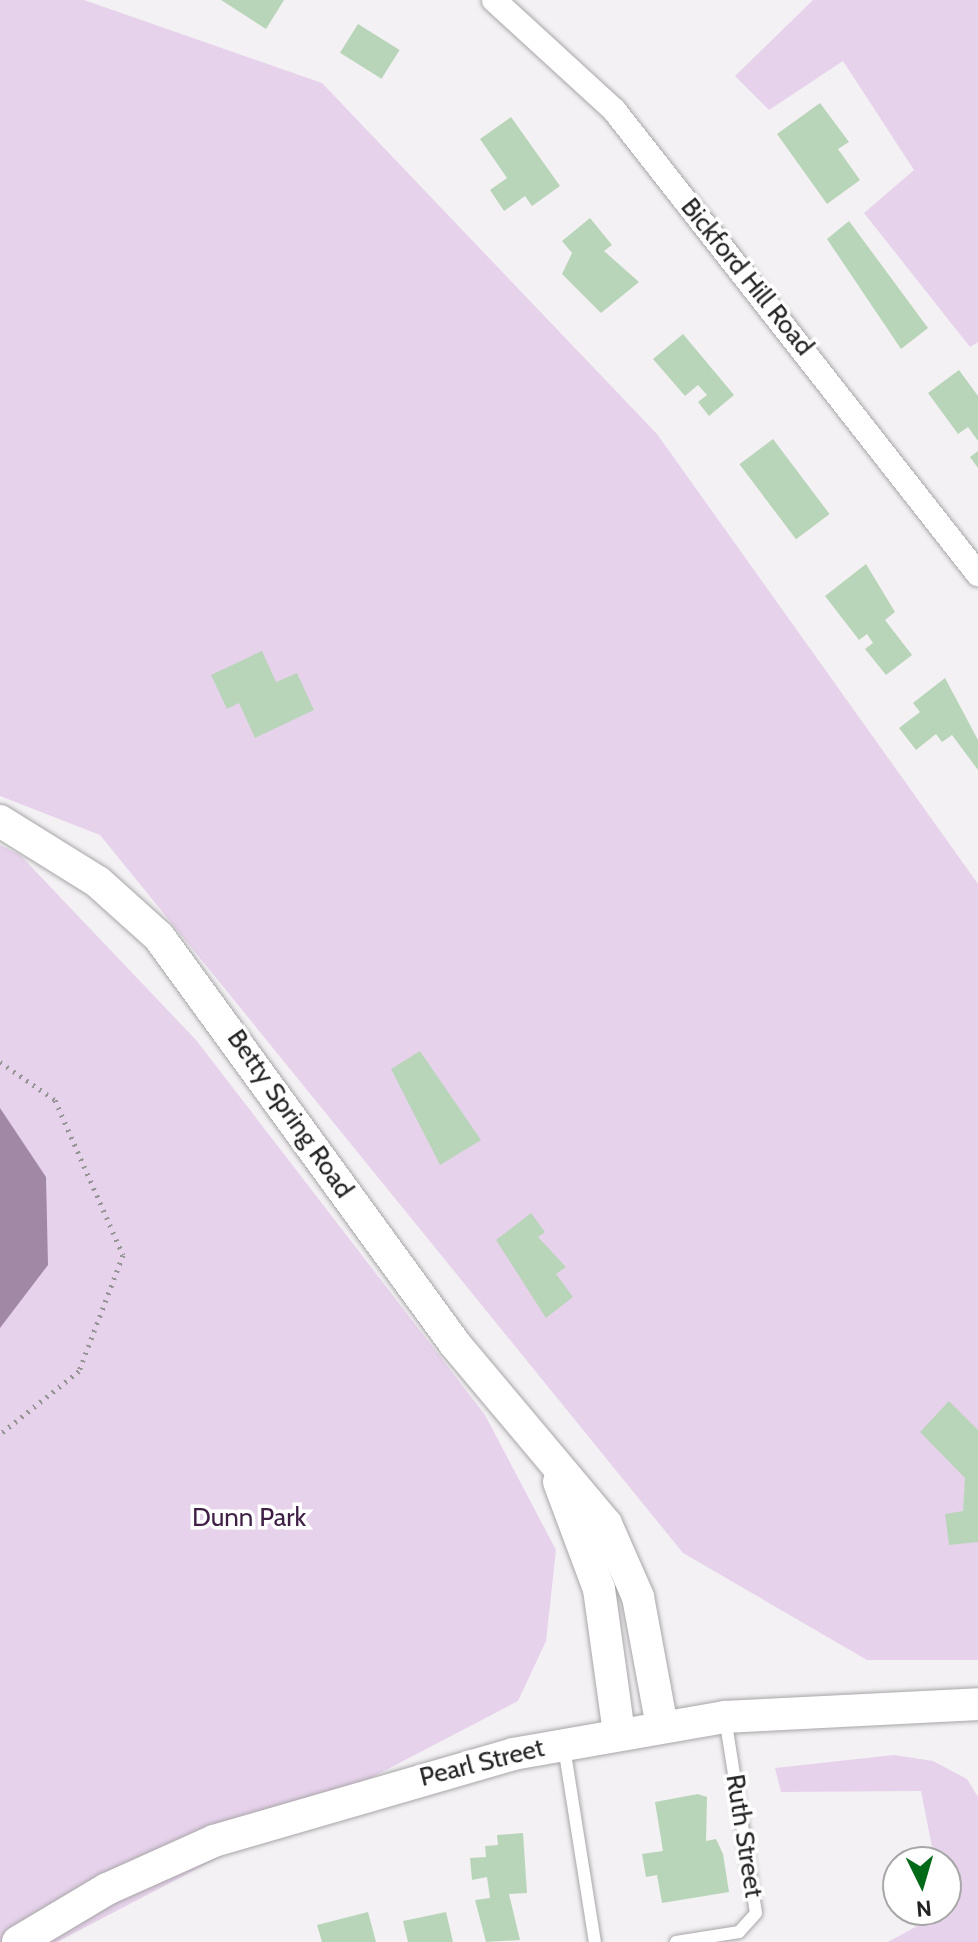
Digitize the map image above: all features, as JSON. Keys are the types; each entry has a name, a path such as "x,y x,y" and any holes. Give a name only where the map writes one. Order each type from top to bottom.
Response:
{"street":[{"name":"Bickford Hill Road","path":"494,0 558,51 614,110 978,574"},
{"name":"Betty Spring Road","path":"0,821 98,882 159,937 455,1344 544,1446 606,1524 632,1577 662,1726"},
{"name":"Betty Spring Road","path":"544,1446 599,1589 619,1733"},
{"name":"Pearl Street","path":"30,1939 127,1879 226,1837 564,1743 725,1717 978,1704"}],"lane":[{"name":"Ruth Street","path":"676,1942 739,1932 756,1913 725,1717"},
{"path":"564,1743 595,1942"}],"path":[{"path":"0,1062 55,1100 123,1255 79,1371 0,1434"}],"green space":[{"path":"0,0 84,0 322,83 657,434 978,884 978,1660 867,1660 683,1553 100,835 0,796"},
{"path":"813,0 978,0 978,342 970,347 864,213 914,170 843,61 769,110 735,76"},
{"name":"Dunn Park","path":"0,845 20,855 196,1040 485,1415 556,1550 546,1641 518,1701 57,1942 0,1942"},
{"path":"894,1755 933,1761 967,1779 978,1797 978,1942 888,1942 917,1926 962,1926 962,1846 932,1846 921,1791 781,1792 775,1768"}],"shaded area":[{"path":"0,1108 46,1177 48,1265 0,1328"}],"building":[{"path":"221,0 284,0 266,29"},
{"path":"358,24 400,50 382,79 340,53"},
{"path":"820,103 849,142 838,149 860,180 827,204 777,134"},
{"path":"511,117 560,186 532,206 525,196 504,211 490,190 507,178 480,139"},
{"path":"590,218 612,245 604,251 639,282 601,313 562,274 572,253 562,241"},
{"path":"849,221 928,328 901,349 827,239"},
{"path":"683,334 734,395 709,416 698,402 707,395 698,385 685,396 653,359"},
{"path":"959,370 978,396 978,441 968,427 958,434 928,393"},
{"path":"773,439 830,514 796,539 739,464"},
{"path":"978,451 978,468 970,457"},
{"path":"866,564 895,612 885,620 912,655 886,675 865,649 873,643 867,634 859,640 825,596"},
{"path":"262,651 276,682 297,673 314,710 255,738 239,703 227,709 211,675"},
{"path":"945,678 978,740 978,770 952,735 942,742 936,734 916,750 899,728 920,712 913,703"},
{"path":"420,1051 481,1140 440,1165 391,1069"},
{"path":"531,1213 545,1232 538,1237 566,1267 556,1274 573,1297 546,1318 496,1240"},
{"path":"949,1401 978,1430 978,1542 949,1545 945,1514 963,1511 965,1478 920,1432"},
{"path":"698,1794 707,1797 706,1841 716,1839 723,1854 729,1892 662,1903 657,1875 646,1877 642,1854 663,1851 655,1802"},
{"path":"523,1833 527,1893 509,1894 520,1940 486,1942 475,1900 490,1898 487,1877 472,1880 470,1858 486,1857 485,1846 498,1845 497,1835"},
{"path":"368,1912 376,1942 322,1942 317,1925"},
{"path":"446,1912 453,1942 408,1942 403,1921"}]}
